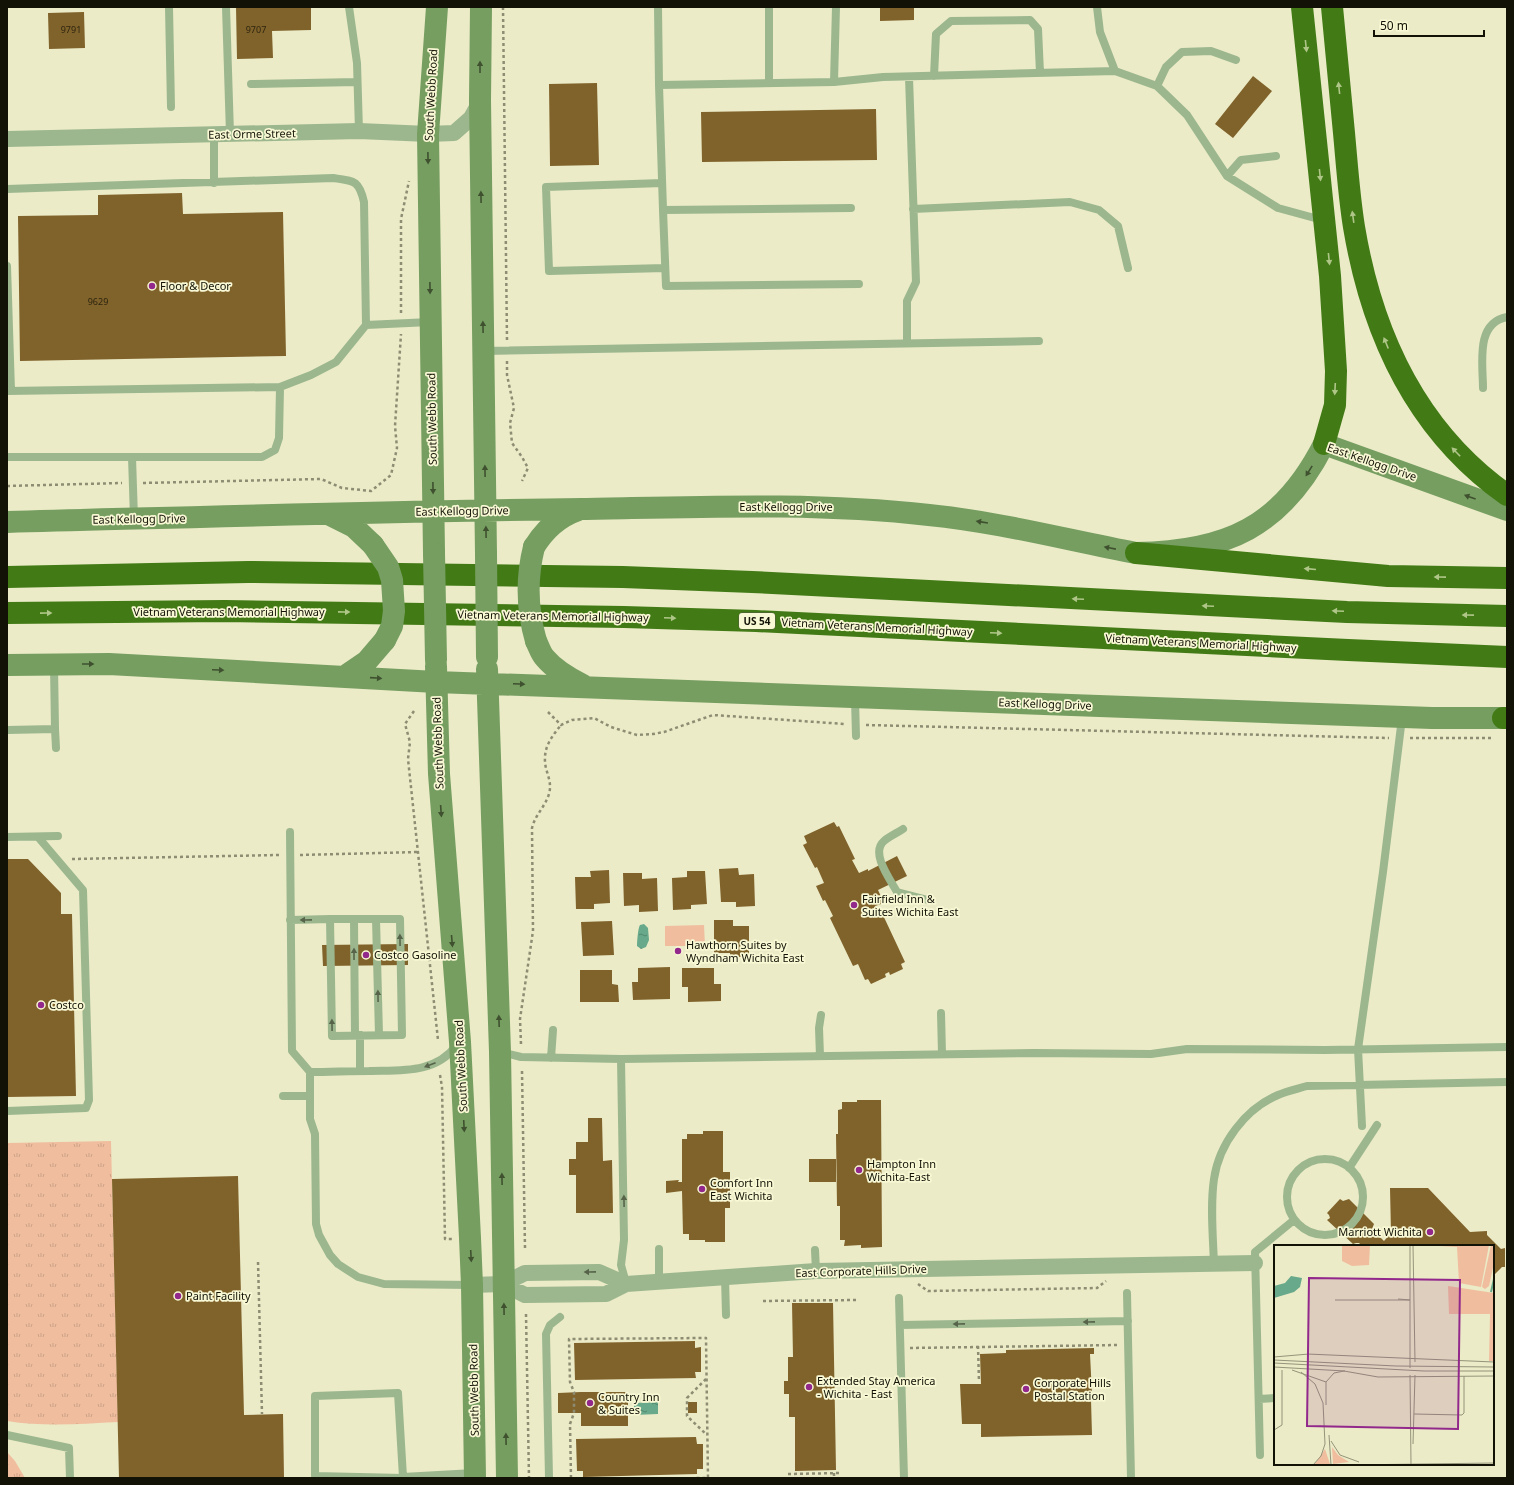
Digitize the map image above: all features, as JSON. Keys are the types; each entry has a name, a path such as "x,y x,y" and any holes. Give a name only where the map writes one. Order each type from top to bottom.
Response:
{"highway":[{"path":"1302,7 1331,284 1336,371 1335,405 1324,444"},
{"path":"1332,7 1354,227 1363,268 1383,334 1391,355 1412,393 1445,440 1470,466 1507,495"},
{"path":"1136,553 1388,576 1507,578"},
{"path":"7,576 248,572 623,577 1339,611 1507,616"},
{"name":"Vietnam Veterans Memorial Highway","path":"7,613 225,611 640,617 756,621 1507,657"}],"main road":[{"name":"South Webb Road","path":"437,7 428,134 436,682 439,774 460,1042 472,1285 475,1475"},
{"path":"481,7 480,100 486,657 500,1052 507,1478"},
{"name":"East Kellogg Drive","path":"7,522 485,510 806,506 888,511 982,522 1136,553 1165,552 1190,549 1228,539 1246,531 1277,509 1292,495 1304,479 1324,444 1507,510"},
{"path":"583,509 561,518 542,534 534,547 528,592 531,618 536,641 544,657 570,679 587,687"},
{"path":"328,514 354,527 372,545 388,567 392,580 394,611 392,626 385,640 367,661 345,676"},
{"name":"East Kellogg Drive","path":"7,665 109,664 436,682 1402,717 1506,718"}],"street":[{"name":"East Orme Street","path":"7,139 359,131 428,134 454,133 471,118 480,100"},
{"name":"East Corporate Hills Drive","path":"472,1285 503,1284 525,1273 599,1272 626,1284 816,1272 1255,1263"},
{"path":"503,1284 525,1295 606,1294 626,1284"}],"lane":[{"path":"169,7 171,107"},
{"path":"226,7 230,134"},
{"path":"349,7 357,63 359,131"},
{"path":"658,7 659,85 666,286 859,284"},
{"path":"770,7 770,83"},
{"path":"834,82 836,7"},
{"path":"1097,7 1100,32 1115,71"},
{"path":"934,76 936,34 951,21 1030,20 1038,29 1040,73"},
{"path":"1157,86 1166,67 1182,52 1211,51 1236,60"},
{"path":"659,85 834,82 934,76 1115,71 1157,86 1187,114 1227,176 1278,208 1325,220"},
{"path":"908,343 907,301 916,282 909,77"},
{"path":"251,84 357,82"},
{"path":"214,134 214,183"},
{"path":"1227,176 1241,160 1276,156"},
{"path":"7,189 333,178 352,181 361,189 364,202 366,325 336,362 311,375 280,387 9,391 7,266"},
{"path":"662,183 546,187 546,210 549,271 665,268"},
{"path":"913,209 1070,202 1099,210 1118,226 1128,268"},
{"path":"663,210 851,208"},
{"path":"1483,388 1483,344 1485,334 1492,324 1500,318 1507,317"},
{"path":"366,325 430,322"},
{"path":"483,351 1039,341"},
{"path":"7,457 262,457 275,450 279,438 280,387"},
{"path":"132,457 134,519"},
{"path":"54,664 56,748"},
{"path":"855,696 856,736"},
{"path":"1362,1126 1358,1049 1383,872 1402,717"},
{"path":"7,730 56,729"},
{"path":"903,829 884,840 879,847 878,856 897,892 928,900"},
{"path":"290,832 292,1051 310,1072 310,1119 315,1134 316,1224 324,1245 338,1264 358,1277 384,1284 472,1285"},
{"path":"7,837 58,836"},
{"path":"7,1111 86,1108 89,1100 83,890 38,837"},
{"path":"290,920 330,919 400,919 402,1035 332,1036 330,919"},
{"path":"376,919 379,1035"},
{"path":"354,920 357,1035 360,1071"},
{"path":"941,1012 942,1054"},
{"path":"820,1056 819,1028 821,1015"},
{"path":"551,1058 553,1030"},
{"path":"310,1072 413,1070 439,1061 447,1056 460,1042"},
{"path":"500,1052 521,1057 621,1059 1034,1053 1151,1054 1186,1049 1507,1047"},
{"path":"621,1059 624,1240 621,1265 626,1284"},
{"path":"1214,1264 1214,1179 1221,1155 1234,1131 1254,1110 1277,1095 1307,1086 1507,1082"},
{"path":"282,1096 310,1096"},
{"path":"1349,1168 1377,1125"},
{"path":"1326,1159 1338,1162 1349,1168 1356,1175 1360,1183 1362,1203 1354,1220 1347,1227 1338,1232 1319,1234 1310,1232 1294,1220 1288,1209 1287,1197 1288,1185 1294,1174 1303,1166 1314,1160 1326,1159"},
{"path":"1260,1455 1255,1252 1294,1220"},
{"path":"660,1249 660,1283"},
{"path":"815,1250 816,1272"},
{"path":"725,1277 726,1315"},
{"path":"1127,1293 1131,1478"},
{"path":"899,1298 904,1478"},
{"path":"549,1478 546,1334 550,1325 560,1317"},
{"path":"900,1325 1128,1321"},
{"path":"403,1478 398,1393 315,1396 315,1476 403,1478 475,1475"},
{"path":"1259,1399 1274,1398"},
{"path":"7,1435 69,1448 70,1478"}],"path":[{"path":"502,7 507,375 514,408 510,423 512,443 528,468 522,481"},
{"path":"7,486 102,484"},
{"path":"414,711 405,724 410,742 408,759 438,1040"},
{"path":"548,712 561,725"},
{"path":"521,1044 520,1019 533,931 532,828 534,820 549,794 550,781 544,759 547,745 553,734 561,725 572,720 594,718 611,727 638,735 664,732 713,715 856,725 1400,738 1492,738"},
{"path":"58,860 418,852"},
{"path":"522,1072 525,1248"},
{"path":"440,1075 442,1087 444,1239 454,1239"},
{"path":"258,1262 262,1414"},
{"path":"914,1284 918,1284 928,1291 935,1291 1097,1288 1106,1281 1110,1281"},
{"path":"763,1301 858,1300"},
{"path":"526,1314 529,1478"},
{"path":"571,1478 570,1424 574,1413 574,1392 570,1382 569,1339 706,1338 708,1478 694,1478"},
{"path":"901,1348 1129,1345"},
{"path":"978,1346 979,1382"},
{"path":"706,1379 687,1398 687,1416 708,1436"},
{"path":"834,1473 834,1478"},
{"path":"788,1474 841,1473"}],"green space":[{"path":"704,925 705,946 665,946 665,926"},
{"path":"111,1141 118,1422 34,1424 7,1421 7,1143"},
{"path":"7,1452 15,1461 25,1478 7,1478"}],"water":[{"path":"644,924 648,928 649,940 646,947 641,949 637,946 638,935 640,925"},
{"path":"658,1402 658,1414 634,1415 634,1403"}],"building":[{"path":"236,7 311,7 311,30 272,31 273,58 237,59"},
{"path":"880,7 914,7 914,20 880,21"},
{"path":"84,12 85,48 49,49 48,13"},
{"path":"1253,76 1272,91 1233,138 1215,124"},
{"path":"597,83 599,165 550,166 549,84"},
{"path":"876,109 877,160 702,162 701,112"},
{"name":"Floor & Decor","path":"182,193 183,214 283,212 286,356 20,361 18,216 98,215 98,195"},
{"name":"Fairfield Inn & Suites Wichita East","path":"834,822 837,827 839,826 855,859 852,860 859,873 868,869 868,871 897,856 907,876 878,890 884,903 875,906 879,914 882,913 905,962 901,964 903,969 890,975 889,972 885,974 886,977 871,984 868,979 865,980 858,964 853,966 830,918 833,916 825,900 823,901 816,886 824,883 817,867 815,868 803,845 807,843 804,836"},
{"name":"Costco","path":"7,859 28,859 61,893 61,914 72,914 76,1096 7,1097"},
{"path":"738,868 739,875 754,874 755,906 736,907 736,902 721,902 719,869"},
{"path":"609,870 610,903 594,904 594,909 576,909 575,877 591,877 590,871"},
{"path":"687,871 705,871 707,904 691,905 691,909 673,910 672,878 687,877"},
{"path":"623,873 642,873 642,879 657,878 658,911 639,912 639,905 624,906"},
{"path":"714,920 733,920 733,926 749,926 749,957 730,957 730,953 714,953"},
{"path":"612,921 614,955 583,956 581,922"},
{"path":"408,944 408,965 323,966 322,945"},
{"path":"670,967 670,999 633,1000 632,982 638,982 638,968"},
{"path":"682,968 714,968 714,984 721,984 721,1001 688,1002 688,987 682,987"},
{"path":"580,970 612,970 612,984 618,985 619,1002 580,1002"},
{"name":"Hampton Inn Wichita-East","path":"857,1100 881,1100 882,1247 861,1248 861,1245 844,1246 845,1240 840,1240 840,1206 837,1206 836,1134 838,1134 838,1110 842,1109 842,1102 857,1102"},
{"path":"588,1118 602,1118 603,1161 612,1160 613,1213 576,1213 576,1175 569,1175 569,1159 576,1159 576,1142 588,1142"},
{"path":"703,1131 723,1131 723,1172 730,1172 730,1208 725,1208 725,1242 689,1240 689,1234 683,1234 682,1191 666,1193 666,1181 679,1180 678,1182 682,1182 682,1139 687,1139 687,1134 703,1134"},
{"path":"809,1159 836,1159 836,1182 809,1182"},
{"name":"Paint Facility","path":"238,1176 244,1415 283,1414 284,1478 119,1478 112,1179"},
{"name":"Marriott Wichita","path":"1390,1188 1428,1188 1470,1232 1487,1231 1487,1235 1501,1249 1505,1248 1505,1267 1502,1267 1494,1275 1494,1245 1353,1244 1327,1220 1330,1218 1327,1213 1340,1199 1343,1201 1349,1199 1374,1224 1372,1229 1384,1241 1391,1233"},
{"name":"Extended Stay America - Wichita - East","path":"792,1303 833,1303 836,1470 795,1471 795,1417 789,1417 789,1394 784,1394 784,1381 788,1381 788,1357 793,1357"},
{"path":"695,1341 695,1348 701,1347 701,1372 695,1372 696,1378 575,1380 574,1343"},
{"name":"Corporate Hills Postal Station","path":"1094,1348 1094,1354 1090,1354 1092,1394 1094,1394 1095,1400 1091,1400 1092,1435 981,1437 981,1424 962,1424 960,1384 981,1384 980,1354 1006,1353 1006,1350"},
{"path":"628,1392 628,1426 581,1426 581,1413 558,1413 558,1393"},
{"path":"688,1402 697,1402 697,1413 688,1413"},
{"path":"696,1437 697,1444 703,1444 703,1469 697,1469 697,1474 583,1477 583,1471 577,1471 576,1439"}],"place":[{"name":"Floor & Decor","path":"152,286"},
{"name":"Fairfield Inn & Suites Wichita East","path":"854,905"},
{"name":"Hawthorn Suites by Wyndham Wichita East","path":"678,951"},
{"name":"Costco Gasoline","path":"366,955"},
{"name":"Costco","path":"41,1005"},
{"name":"Hampton Inn Wichita-East","path":"859,1170"},
{"name":"Comfort Inn East Wichita","path":"702,1189"},
{"name":"Marriott Wichita","path":"1430,1232"},
{"name":"Paint Facility","path":"178,1296"},
{"name":"Extended Stay America - Wichita - East","path":"809,1387"},
{"name":"Corporate Hills Postal Station","path":"1026,1389"},
{"name":"Country Inn & Suites","path":"590,1403"}]}
